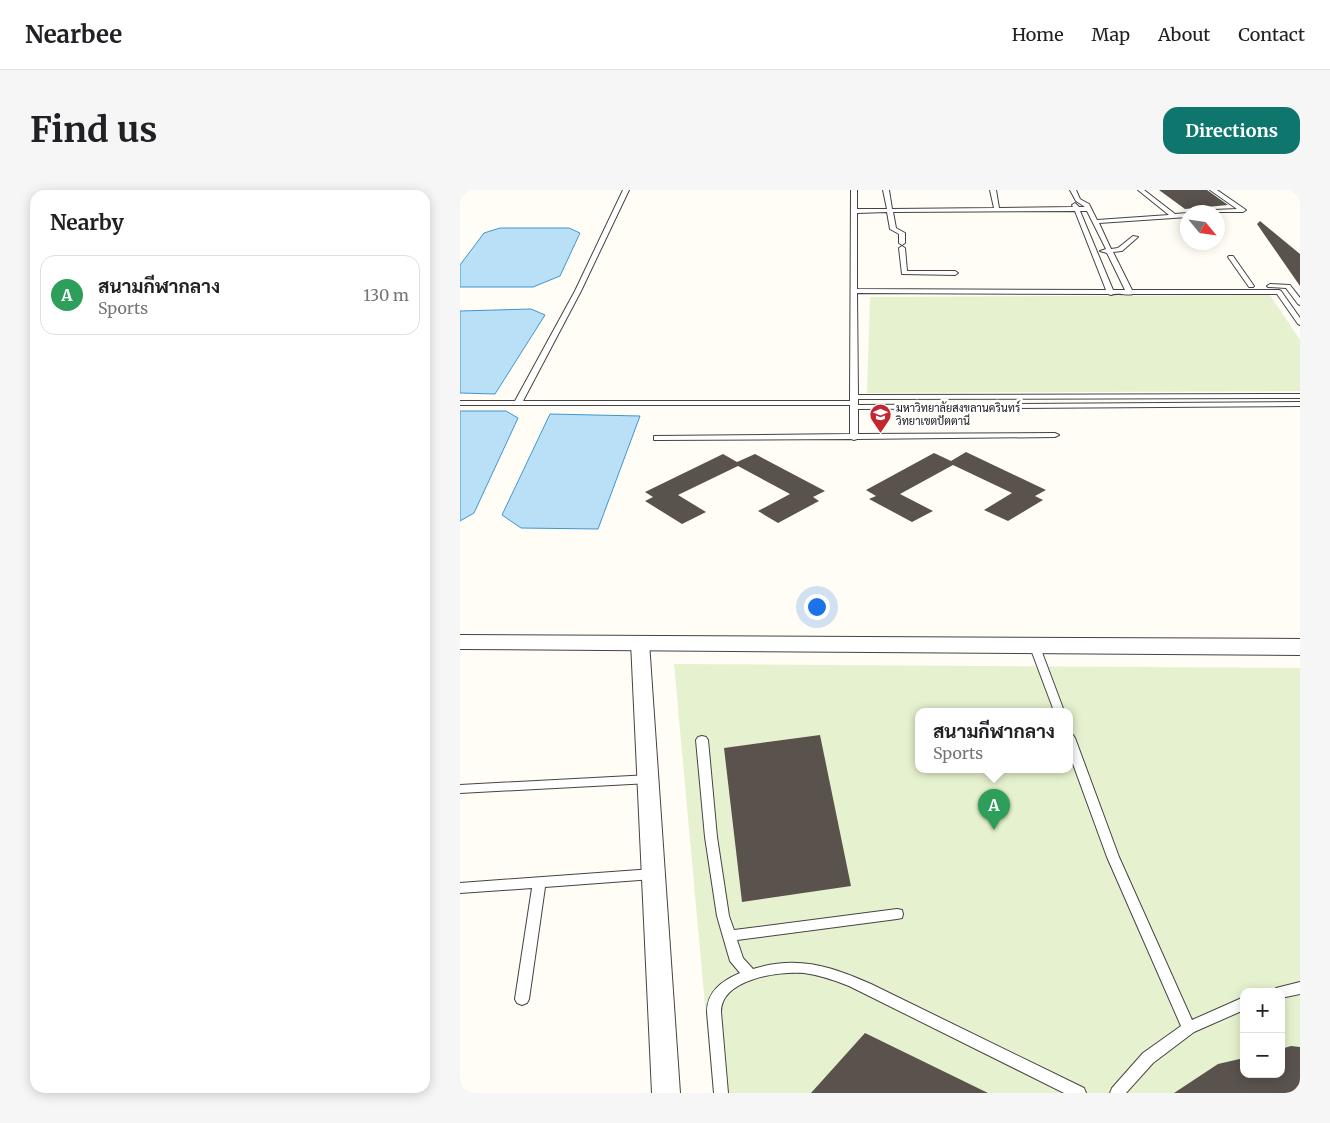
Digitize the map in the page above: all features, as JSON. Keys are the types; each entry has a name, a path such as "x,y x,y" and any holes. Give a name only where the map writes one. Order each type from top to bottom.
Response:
{"street":[{"path":"460,642 640,642 1035,647 1300,647"},
{"path":"640,642 650,779 653,874 666,1093"}],"lane":[{"path":"518,403 578,291 626,190"},
{"path":"854,190 854,438"},
{"path":"886,190 893,229 902,233 904,273 955,273"},
{"path":"993,190 996,207"},
{"path":"1073,190 1094,252 1110,290"},
{"path":"1141,190 1174,216"},
{"path":"1213,190 1243,210 1225,211"},
{"path":"854,208 1077,205 1088,207 1128,290"},
{"path":"1096,222 1180,216"},
{"path":"1094,252 1120,250 1135,237"},
{"path":"1231,257 1251,286"},
{"path":"1128,290 1288,286 1300,303"},
{"path":"854,289 1279,292 1300,323"},
{"path":"854,402 1300,396"},
{"path":"460,403 1300,404"},
{"path":"657,438 1055,435"},
{"path":"1035,647 1058,708"},
{"path":"702,740 711,837 723,916 737,961 750,975"},
{"path":"1073,749 1113,857 1189,1028"},
{"path":"460,789 650,779"},
{"path":"460,888 653,874"},
{"path":"522,999 539,882"},
{"path":"728,936 897,914"},
{"path":"721,1093 714,1012 715,1000 732,983 750,975 792,966 812,968 855,983 1079,1093"},
{"path":"1285,991 1300,988"},
{"path":"1117,1093 1148,1058 1189,1028 1240,1005"}],"green space":[{"path":"1270,295 1300,340 1300,391 867,393 870,297"},
{"path":"674,664 1300,668 1300,1093 713,1093"}],"water":[{"path":"500,228 569,228 580,233 560,276 533,287 460,287 460,265 484,233"},
{"path":"531,309 545,315 495,394 460,393 460,311"},
{"path":"460,411 506,411 518,418 474,513 460,521"},
{"path":"550,414 640,416 598,529 521,528 502,515"}],"building":[{"path":"1159,190 1207,190 1228,205 1180,205"},
{"path":"1260,221 1300,254 1300,286 1257,224"},
{"path":"966,452 1046,490 1035,496 1043,500 1008,521 984,510 1012,493 953,465 900,494 933,511 912,522 869,499 876,496 866,490 934,453 951,461"},
{"path":"723,454 737,462 755,454 825,491 813,497 819,501 778,523 758,511 790,494 738,466 678,495 706,512 682,524 645,501 653,497 645,492"},
{"path":"820,735 851,886 742,902 724,748"},
{"path":"865,1033 988,1093 811,1093"},
{"path":"1300,1047 1300,1090 1290,1093 1174,1093 1218,1064 1240,1059 1240,1078 1285,1078 1285,1048"}],"place":[{"name":"มหาวิทยาลัยสงขลานครินทร์ วิทยาเขตปัตตานี","path":"880,433"},
{"name":"สนามกีฬากลาง","path":"994,830"}]}
